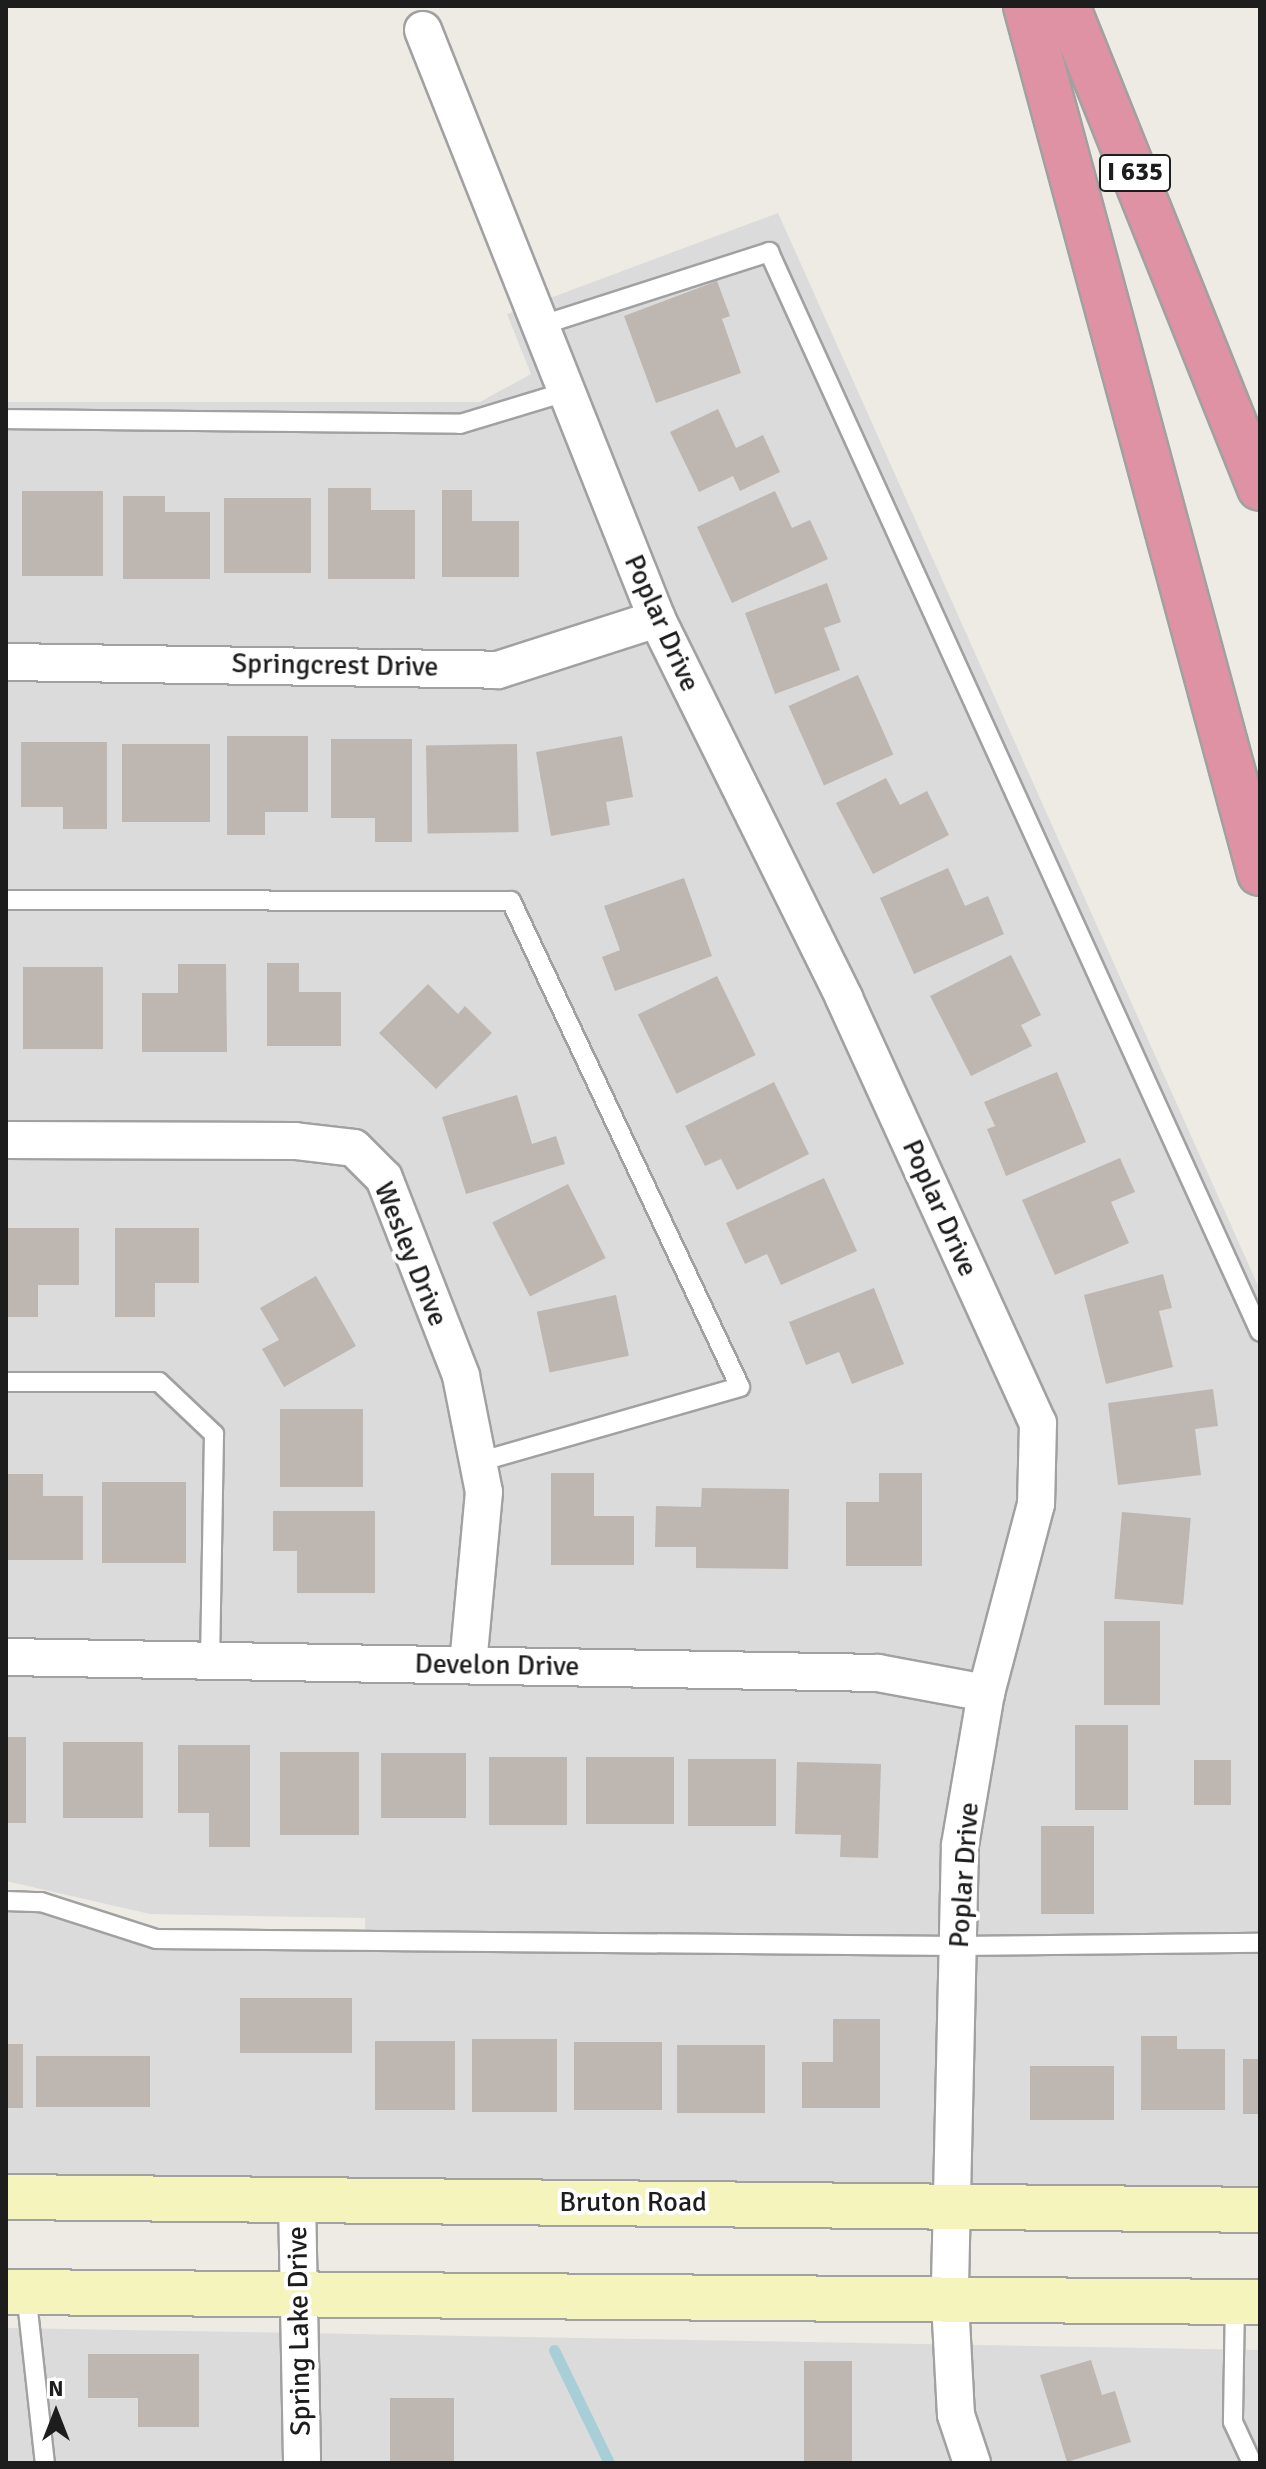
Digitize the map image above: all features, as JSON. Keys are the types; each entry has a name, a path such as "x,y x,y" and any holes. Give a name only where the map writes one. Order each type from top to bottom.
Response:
{"highway":[{"path":"1026,6 1260,873"},
{"name":"I 635","path":"1067,6 1260,488"}],"main road":[{"name":"Bruton Road","path":"6,2197 953,2204 1260,2210"},
{"path":"16,2292 1248,2302"}],"street":[{"name":"Poplar Drive","path":"418,18 657,619 844,998 1038,1423 1036,1504 986,1693 960,1845 950,2301 956,2415 972,2463"},
{"name":"Springcrest Drive","path":"6,662 498,670 657,619"},
{"name":"Wesley Drive","path":"6,1140 295,1141 354,1148 384,1178 461,1376 484,1492 468,1664"},
{"name":"Develon Drive","path":"6,1657 878,1673 986,1693"},
{"name":"Spring Lake Drive","path":"297,2199 302,2463"}],"lane":[{"path":"539,326 769,252 1260,1332"},
{"path":"6,419 460,424 565,392"},
{"path":"6,900 511,901 740,1387 478,1462"},
{"path":"6,1382 159,1382 214,1434 210,1660"},
{"path":"6,1901 41,1902 156,1939 958,1946 1260,1943"},
{"path":"16,2292 45,2463"},
{"path":"1248,2302 1233,2422 1252,2463"}],"shaded area":[{"path":"778,213 1260,1290 1260,2187 6,2179 6,1911 38,1911 158,1947 366,1948 365,1918 150,1914 6,1881 6,402 480,402 531,374 507,314"},
{"path":"6,2328 1260,2350 1258,2463 6,2463"}],"building":[{"path":"717,281 730,316 722,319 741,373 656,403 624,316"},
{"path":"718,409 736,448 763,435 780,472 740,491 733,476 699,492 670,432"},
{"path":"328,488 371,488 371,510 415,510 415,579 328,579"},
{"path":"442,490 472,490 472,521 519,521 519,577 442,577"},
{"path":"22,491 103,491 103,576 22,576"},
{"path":"775,491 792,528 810,520 828,559 732,603 697,527"},
{"path":"123,496 165,496 165,512 210,512 210,579 123,579"},
{"path":"224,498 311,498 311,573 224,573"},
{"path":"827,583 841,622 824,628 840,670 775,694 745,613"},
{"path":"858,675 893,754 824,785 789,706"},
{"path":"227,736 308,736 308,812 265,812 265,835 227,835"},
{"path":"622,736 633,797 606,802 610,825 551,836 536,752"},
{"path":"331,739 412,739 412,842 375,842 375,818 331,818"},
{"path":"21,742 107,742 107,829 63,829 63,807 21,807"},
{"path":"122,744 210,744 210,822 122,822"},
{"path":"517,744 519,832 428,834 426,746"},
{"path":"886,778 900,805 927,791 949,835 873,874 836,803"},
{"path":"948,868 965,906 988,896 1004,934 914,974 880,898"},
{"path":"684,878 712,956 615,991 602,957 620,950 604,906"},
{"path":"1011,955 1041,1015 1021,1025 1032,1046 971,1076 930,996"},
{"path":"267,963 299,963 299,992 341,992 341,1046 267,1046"},
{"path":"178,964 226,964 227,1052 142,1052 142,993 178,993"},
{"path":"23,967 103,967 103,1049 23,1049"},
{"path":"717,976 756,1055 676,1094 638,1015"},
{"path":"428,984 458,1014 465,1006 492,1033 436,1089 379,1033"},
{"path":"1057,1072 1086,1142 1006,1176 987,1129 995,1126 984,1102"},
{"path":"774,1082 809,1154 737,1190 721,1159 705,1166 685,1126"},
{"path":"517,1095 532,1144 556,1136 565,1164 466,1194 442,1117"},
{"path":"1120,1158 1135,1192 1111,1202 1129,1243 1055,1275 1022,1200"},
{"path":"824,1178 857,1251 781,1285 767,1254 745,1264 726,1223"},
{"path":"568,1184 606,1258 530,1297 492,1223"},
{"path":"6,1228 79,1228 79,1285 38,1285 38,1317 6,1317"},
{"path":"115,1228 199,1228 199,1283 155,1283 155,1317 115,1317"},
{"path":"1163,1274 1172,1308 1159,1311 1173,1367 1106,1384 1084,1295"},
{"path":"316,1276 356,1346 284,1387 262,1349 279,1340 260,1308"},
{"path":"874,1288 904,1364 852,1384 839,1352 806,1365 789,1322"},
{"path":"616,1295 629,1356 550,1372 537,1312"},
{"path":"1213,1389 1218,1426 1195,1429 1201,1475 1118,1485 1108,1403"},
{"path":"280,1409 363,1409 363,1487 280,1487"},
{"path":"551,1473 594,1473 594,1516 634,1516 634,1565 551,1565"},
{"path":"879,1473 922,1473 922,1566 846,1566 846,1502 879,1502"},
{"path":"6,1474 43,1474 43,1496 83,1496 83,1560 6,1560"},
{"path":"102,1482 186,1482 186,1563 102,1563"},
{"path":"702,1488 789,1489 788,1569 696,1568 696,1547 655,1547 656,1506 701,1507"},
{"path":"273,1511 375,1511 375,1593 297,1593 297,1551 273,1551"},
{"path":"1122,1512 1191,1518 1183,1605 1114,1599"},
{"path":"1104,1621 1160,1621 1160,1705 1104,1705"},
{"path":"1075,1725 1128,1725 1128,1810 1075,1810"},
{"path":"6,1737 26,1737 26,1823 6,1823"},
{"path":"63,1742 143,1742 143,1818 63,1818"},
{"path":"178,1745 250,1745 250,1847 209,1847 209,1813 178,1813"},
{"path":"280,1752 359,1752 359,1835 280,1835"},
{"path":"381,1753 466,1753 466,1818 381,1818"},
{"path":"489,1757 567,1757 567,1825 489,1825"},
{"path":"586,1757 674,1757 674,1824 586,1824"},
{"path":"688,1759 776,1759 776,1826 688,1826"},
{"path":"1194,1760 1231,1760 1231,1805 1194,1805"},
{"path":"797,1762 881,1764 878,1858 840,1857 841,1835 795,1834"},
{"path":"1041,1826 1094,1826 1094,1914 1041,1914"},
{"path":"240,1998 352,1998 352,2053 240,2053"},
{"path":"833,2019 880,2019 880,2108 802,2108 802,2062 833,2062"},
{"path":"1141,2036 1177,2036 1177,2049 1225,2049 1225,2110 1141,2110"},
{"path":"472,2039 557,2039 557,2112 472,2112"},
{"path":"375,2041 455,2041 455,2110 375,2110"},
{"path":"574,2042 662,2042 662,2110 574,2110"},
{"path":"6,2044 23,2044 23,2108 6,2108"},
{"path":"677,2045 765,2045 765,2113 677,2113"},
{"path":"36,2056 150,2056 150,2107 36,2107"},
{"path":"1243,2059 1260,2059 1260,2114 1243,2114"},
{"path":"1030,2066 1114,2066 1114,2120 1030,2120"},
{"path":"88,2354 199,2354 199,2427 138,2427 138,2398 88,2398"},
{"path":"1091,2360 1102,2395 1115,2391 1131,2442 1067,2462 1040,2375"},
{"path":"804,2361 852,2361 852,2463 804,2463"},
{"path":"390,2398 454,2398 454,2463 390,2463"}],"waterway":[{"path":"554,2350 609,2463"}]}
